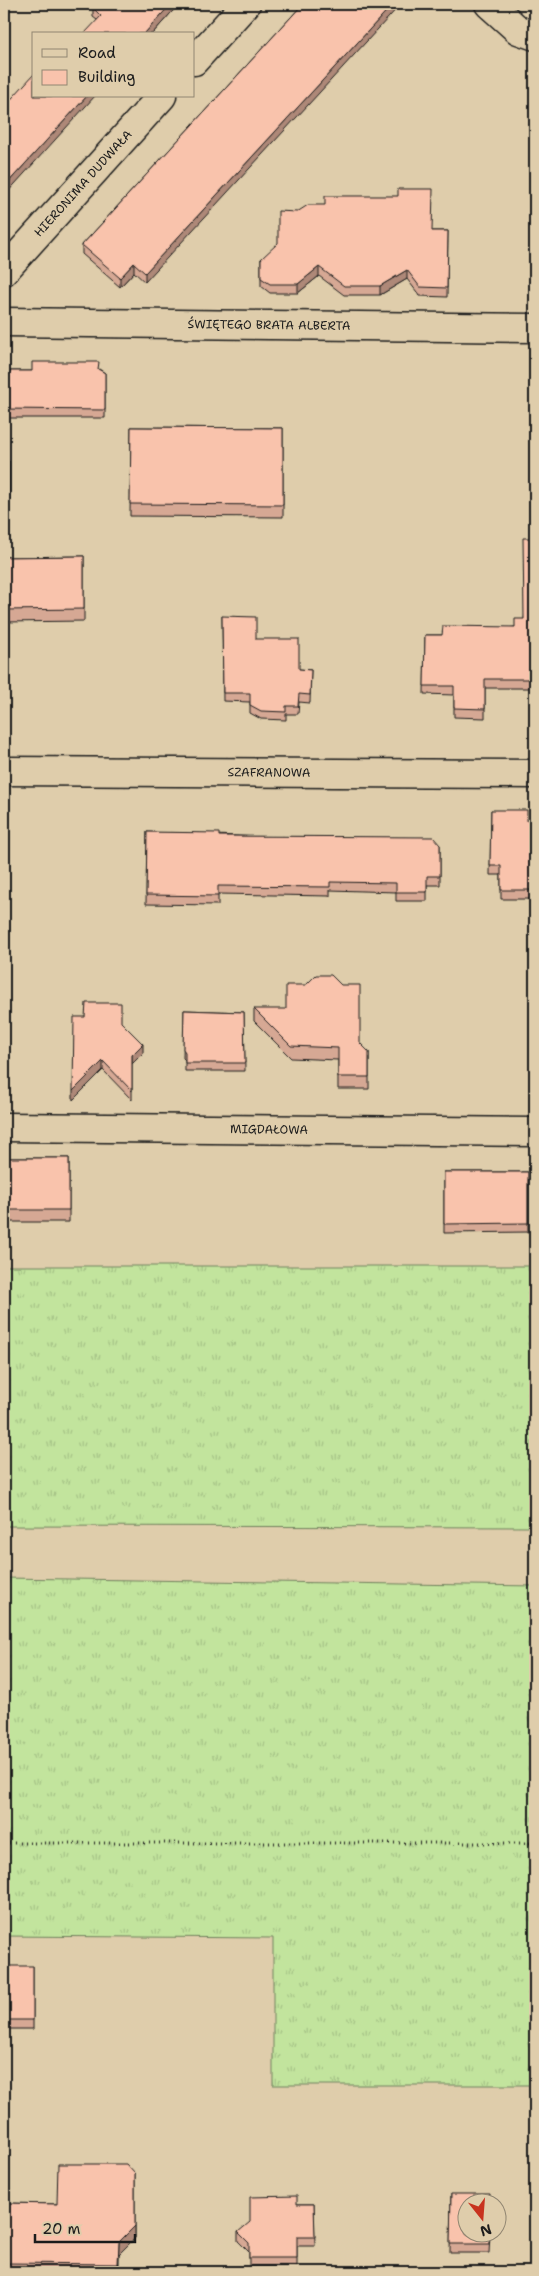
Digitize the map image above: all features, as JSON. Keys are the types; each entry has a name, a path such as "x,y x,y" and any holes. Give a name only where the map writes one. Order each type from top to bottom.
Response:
{"street":[{"path":"195,60 246,4"},
{"path":"490,4 518,30 535,36"},
{"name":"HIERONIMA DUDWAŁA","path":"4,271 160,98"},
{"name":"ŚWIĘTEGO BRATA ALBERTA","path":"4,322 535,328"},
{"name":"SZAFRANOWA","path":"4,771 535,774"},
{"name":"MIGDAŁOWA","path":"4,1127 535,1132"}],"path":[{"path":"4,1843 535,1843"}],"green space":[{"path":"4,1266 535,1266 535,1527 4,1526"},
{"path":"4,1578 535,1586 535,2085 273,2085 273,1938 4,1936"}],"building":[{"path":"96,4 171,4 146,32 86,32 101,16 93,8"},
{"path":"303,4 393,4 145,273 134,263 120,278 82,245"},
{"path":"32,76 32,98 85,98 4,187 4,107"},
{"path":"398,189 433,189 432,231 448,231 447,288 420,287 407,270 380,286 344,286 319,267 298,284 270,284 261,278 261,259 278,243 278,211 297,212 308,205 325,205 325,196 398,196"},
{"path":"32,362 99,362 98,369 105,373 105,410 4,409 4,371 32,371"},
{"path":"131,427 283,428 283,505 130,504"},
{"path":"4,461 9,461 9,505 4,505"},
{"path":"523,538 535,538 535,679 485,679 485,709 454,708 454,686 424,686 425,635 442,635 443,626 515,627 515,619 524,619"},
{"path":"84,556 84,609 4,610 4,557"},
{"path":"222,616 256,617 256,639 299,639 299,669 311,670 310,695 299,694 298,706 286,706 286,712 261,711 250,705 250,693 223,693"},
{"path":"491,810 527,810 527,821 535,821 535,890 501,890 501,866 490,866"},
{"path":"147,832 219,833 219,836 433,837 440,845 440,876 427,876 427,892 396,892 396,883 330,882 330,887 218,886 218,896 146,895"},
{"path":"316,975 331,975 341,985 360,985 360,1043 369,1052 369,1077 338,1077 338,1048 291,1046 254,1009 286,1009 286,985 306,985"},
{"path":"86,1003 121,1003 121,1022 143,1044 132,1055 132,1091 103,1061 73,1091 74,1017 85,1017"},
{"path":"184,1010 244,1012 245,1063 185,1063 185,1052 183,1049"},
{"path":"4,1017 6,1017 6,1063 4,1063"},
{"path":"4,1158 69,1158 69,1210 4,1210"},
{"path":"444,1172 528,1172 528,1223 444,1224"},
{"path":"6,1966 33,1966 33,2020 4,2020"},
{"path":"58,2164 126,2164 135,2174 135,2226 119,2242 118,2264 4,2263 4,2203 57,2204"},
{"path":"451,2194 456,2194 456,2244 450,2244"},
{"path":"297,2196 297,2204 314,2204 315,2237 297,2237 297,2258 249,2258 249,2243 238,2232 250,2222 250,2197"}]}
